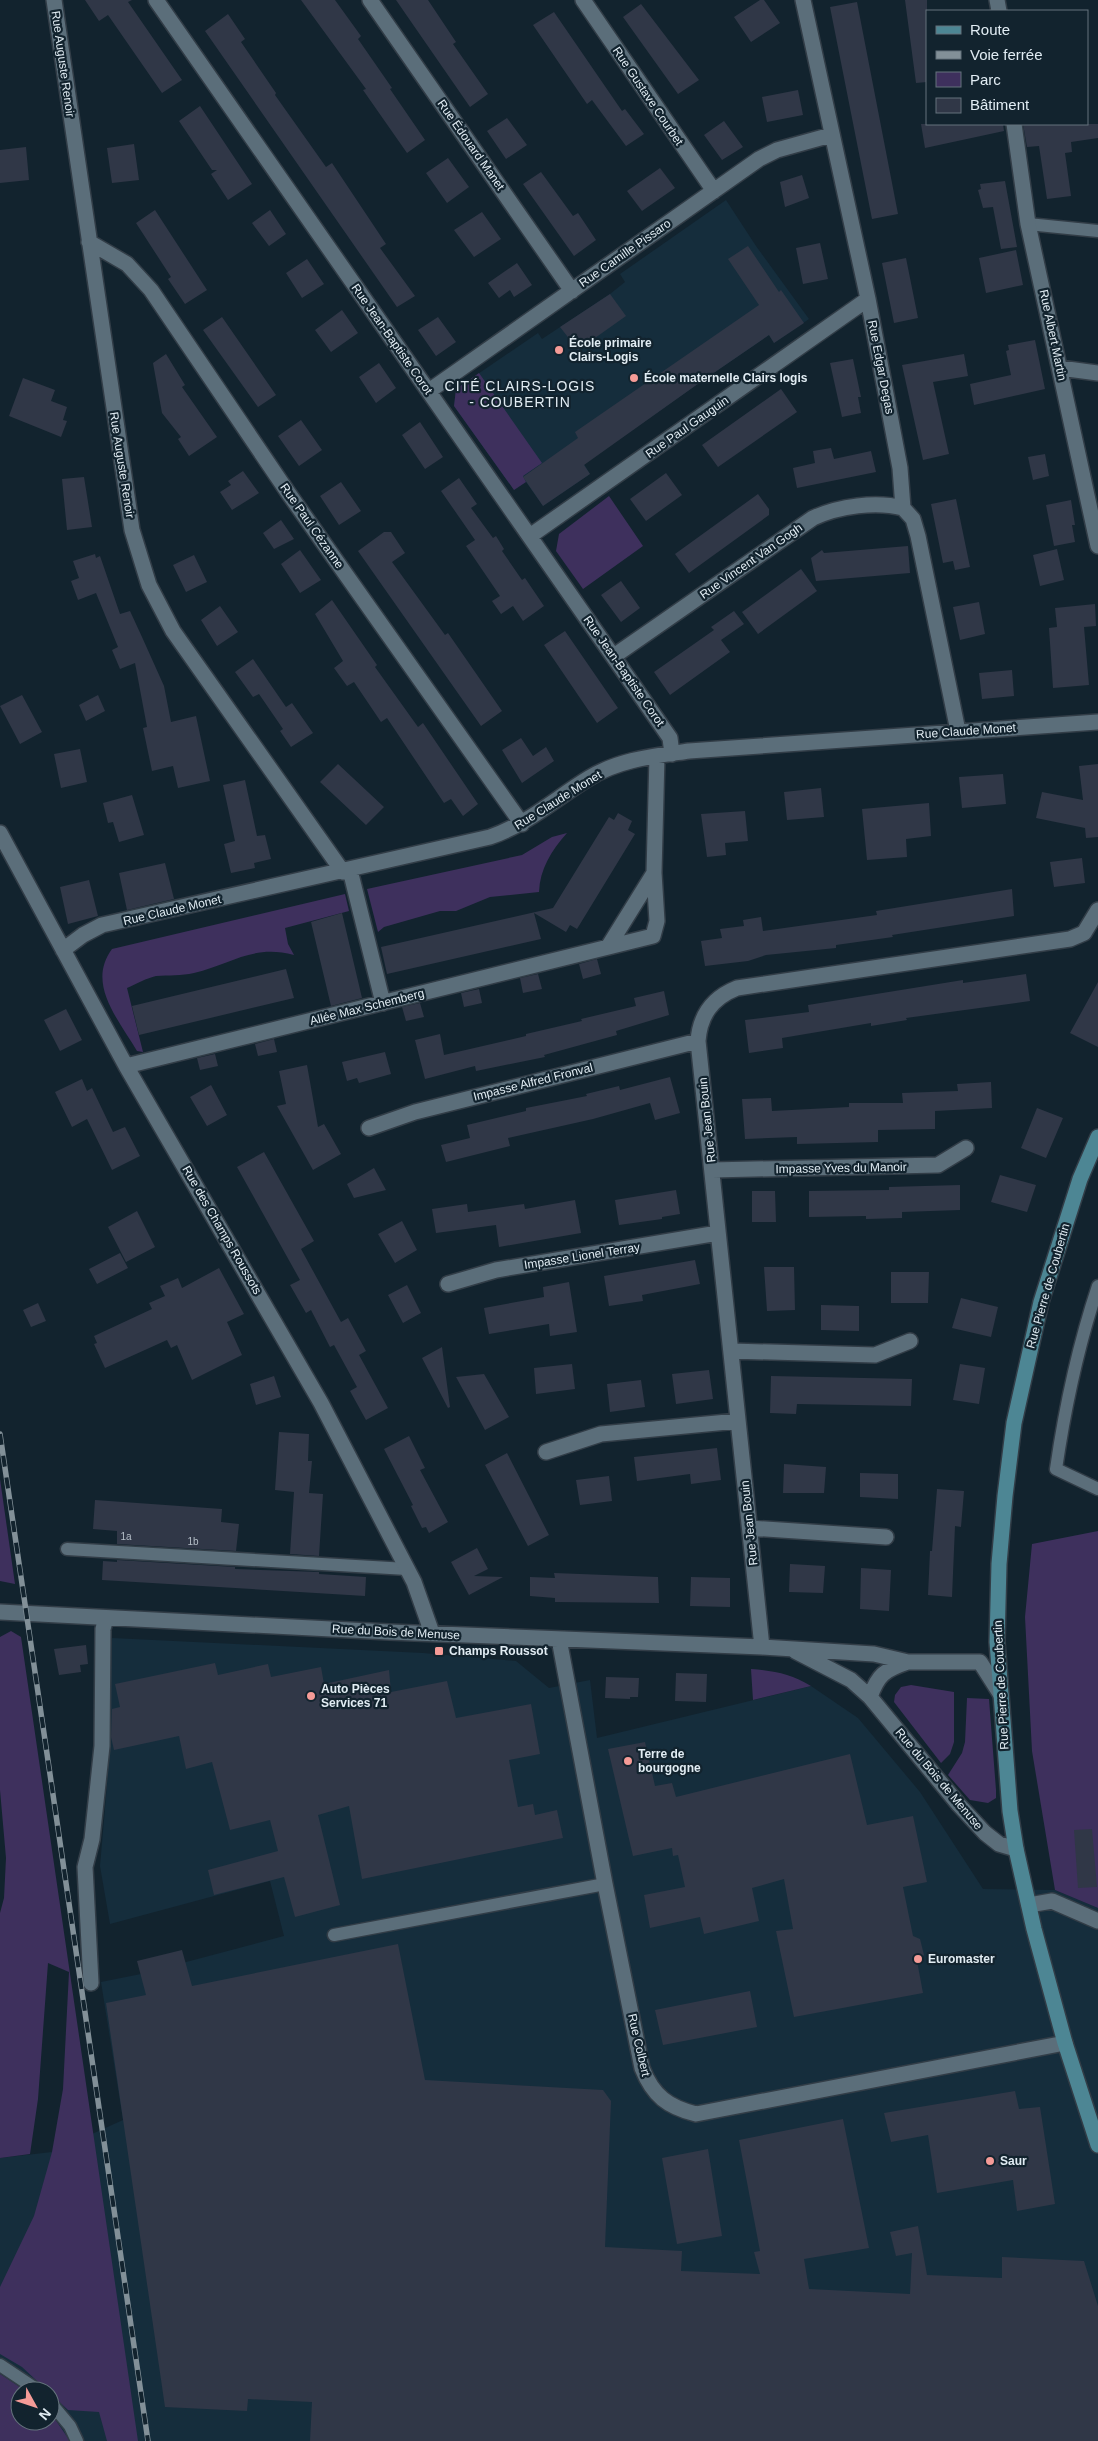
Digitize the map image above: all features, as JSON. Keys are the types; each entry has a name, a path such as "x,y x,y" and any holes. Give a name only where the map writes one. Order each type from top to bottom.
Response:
{"main road":[{"name":"Rue Pierre de Coubertin","path":"1098,1137 1080,1179 1041,1302 1014,1424 999,1564 997,1642 1010,1811 1016,1849 1065,2044 1098,2145"}],"street":[{"name":"Rue Auguste Renoir","path":"54,0 132,530 148,585 173,631 346,871"},
{"name":"Rue Jean-Baptiste Corot","path":"156,0 614,656 670,738 672,754"},
{"name":"Rue Édouard Manet","path":"370,0 572,290"},
{"name":"Rue Gustave Courbet","path":"583,0 714,191"},
{"name":"Rue Edgar Degas","path":"803,0 868,300 900,468 903,508 913,520 918,536 958,731"},
{"name":"Rue Albert Martin","path":"1014,125 1028,224 1096,529 1098,546"},
{"name":"Rue Camille Pissaro","path":"429,391 758,160 777,150 831,135"},
{"name":"Rue Paul Cézanne","path":"89,242 127,264 151,290 295,502 522,824"},
{"name":"Rue Paul Gauguin","path":"530,536 868,300"},
{"path":"1060,368 1098,373"},
{"name":"Rue Vincent Van Gogh","path":"614,656 814,518 828,511 888,504 903,508"},
{"name":"Rue Claude Monet","path":"63,950 83,935 102,926 490,837 522,824 590,778 637,758 958,731 1098,722"},
{"name":"Allée Max Schemberg","path":"126,1066 653,936 656,921 654,873 657,756"},
{"name":"Rue des Champs Roussots","path":"0,833 126,1066 280,1328 321,1403 423,1601 432,1633"},
{"path":"346,871 383,1003"},
{"path":"608,947 654,873"},
{"name":"Rue Jean Bouin","path":"762,1647 698,1041 699,1026 704,1014 723,993 737,988 1070,939 1084,933 1098,910"},
{"name":"Impasse Alfred Fronval","path":"369,1128 415,1112 698,1041"},
{"name":"Impasse Yves du Manoir","path":"712,1170 938,1165 966,1148"},
{"name":"Impasse Lionel Terray","path":"448,1284 496,1270 718,1233"},
{"path":"731,1351 875,1355 910,1341"},
{"path":"546,1452 601,1434 738,1421"},
{"path":"750,1528 886,1537"},
{"name":"Rue du Bois de Menuse","path":"0,1612 559,1639 792,1648 874,1654 908,1662 980,1662"},
{"path":"91,1983 85,1867 92,1839 102,1746 104,1629 106,1618"},
{"name":"Rue Colbert","path":"559,1639 604,1884 642,2068 648,2082 659,2096 676,2109 696,2114 1065,2044"},
{"path":"997,1642 980,1662 1001,1695"},
{"name":"Rue du Bois de Menuse","path":"792,1648 851,1680 870,1697 958,1805 985,1833 999,1844 1016,1849"},
{"name":"Rue du Bois de Menuse","path":"870,1697 876,1681 884,1672 908,1662"},
{"path":"1030,1905 1052,1901 1098,1921"}],"lane":[{"path":"1028,224 1098,231"},
{"path":"1098,1286 1083,1332 1072,1376 1056,1469 1098,1489"},
{"path":"67,1549 407,1569"},
{"path":"334,1935 604,1884"},
{"path":"0,2365 24,2381"},
{"path":"60,2414 70,2426 77,2441"}],"shaded area":[{"name":"École primaire Clairs-Logis","path":"726,200 756,246 809,319 774,343 769,335 702,381 584,464 590,474 543,506 526,482 514,490 454,406 456,389 538,333 542,339 610,294 625,282 620,274"},
{"path":"112,1638 423,1653 516,1661 549,1688 590,1680 597,1738 811,1686 858,1718 920,1792 983,1889 1055,1890 1098,1908 1098,2441 0,2441 0,2158 52,2152 123,2120 101,1982 141,1974 284,1936 270,1881 110,1924 100,1866 107,1785"}],"green space":[{"path":"479,373 542,463 523,476 526,482 514,490 454,406 456,389"},
{"path":"609,496 643,546 583,589 556,551 559,534"},
{"path":"567,833 547,861 539,892 490,897 456,911 440,911 384,927 378,932 367,889 522,855 552,837"},
{"path":"345,894 349,911 285,928 288,944 294,955 279,952 254,953 194,973 156,976 127,988 143,1052 137,1051 114,1014 104,988 102,975 105,962 112,949"},
{"path":"0,1479 15,1584 0,1581"},
{"path":"1098,1531 1098,1908 1055,1890 1032,1751 1025,1617 1032,1544"},
{"path":"11,1631 21,1637 138,2441 107,2441 99,2412 68,2410 60,2403 60,2381 37,2381 22,2367 0,2354 0,2287 34,2216 52,2152 63,2089 69,1972 48,1963 38,2099 30,2154 0,2158 0,1913 4,1898 6,1858 0,1790 0,1637"},
{"path":"751,1669 782,1674 811,1686 753,1700"},
{"path":"911,1685 954,1692 954,1742 950,1754 941,1763 894,1702 895,1695 901,1687"},
{"path":"967,1698 989,1699 996,1798 988,1803 970,1800 948,1775 962,1753 965,1742"},
{"path":"0,2374 11,2381 10,2431 60,2431 60,2426 70,2441 0,2441"}],"building":[{"path":"85,0 132,0 128,2 182,80 162,93 108,15 99,21"},
{"path":"301,0 335,0 361,36 358,39 425,140 407,153 363,90 366,89"},
{"path":"396,0 428,0 456,42 453,44 488,94 470,107"},
{"path":"760,0 764,0 780,23 751,42 734,17"},
{"path":"905,0 927,0 926,82 916,83"},
{"path":"857,2 898,214 872,219 830,7"},
{"path":"641,4 699,80 678,94 623,17"},
{"path":"554,12 622,111 625,109 644,134 626,146 592,100 587,104 533,25"},
{"path":"228,14 245,39 241,42 276,93 275,95 326,167 332,163 386,244 380,248 415,296 397,307 205,31"},
{"path":"798,90 803,115 767,122 762,97"},
{"path":"200,106 252,184 228,200 211,174 217,170 212,170 179,121"},
{"path":"507,118 527,145 506,159 487,131"},
{"path":"724,121 743,147 722,160 704,135"},
{"path":"921,124 1003,125 1004,131 925,148"},
{"path":"1098,124 1098,138 1071,142 1072,152 1065,153 1071,196 1047,199 1039,146 1027,147 1023,125"},
{"path":"134,144 139,180 112,183 107,148"},
{"path":"26,147 29,180 0,183 0,150"},
{"path":"448,158 469,187 447,203 426,173"},
{"path":"660,168 675,188 642,211 627,191"},
{"path":"541,172 573,216 578,213 596,240 574,256 523,184"},
{"path":"802,175 809,198 785,207 780,182"},
{"path":"1005,181 1017,247 1001,249 993,207 983,208 978,190 981,189 980,184"},
{"path":"155,210 207,290 185,304 168,279 171,277 136,223"},
{"path":"270,210 286,234 269,246 252,223"},
{"path":"482,212 501,239 474,257 454,230"},
{"path":"820,243 828,279 803,284 796,248"},
{"path":"748,246 779,292 781,290 804,323 774,343 769,335 702,381 584,465 590,474 543,506 523,477 578,438 575,432 759,305 728,259"},
{"path":"1016,250 1023,285 986,293 979,258"},
{"path":"906,258 918,318 894,323 882,263"},
{"path":"307,259 324,284 302,298 286,273"},
{"path":"517,263 532,285 514,297 510,290 499,298 488,283"},
{"path":"610,294 626,316 578,350 560,327"},
{"path":"342,310 358,333 331,352 315,330"},
{"path":"222,317 276,395 258,407 203,330"},
{"path":"438,317 456,342 436,356 418,330"},
{"path":"1035,340 1045,389 974,405 970,384 1011,375 1006,351 1009,350 1008,345"},
{"path":"166,354 185,385 182,387 217,437 189,456 178,439 181,437 162,413 153,363"},
{"path":"964,354 968,376 933,382 949,454 923,460 902,365"},
{"path":"853,359 861,397 858,397 861,413 842,417 830,363"},
{"path":"379,363 396,388 376,403 359,377"},
{"path":"23,378 55,390 51,401 67,407 63,420 67,421 61,437 9,416"},
{"path":"781,389 797,412 718,467 702,445"},
{"path":"301,420 322,450 299,466 278,436"},
{"path":"420,422 443,457 425,469 402,435"},
{"path":"831,448 834,459 871,451 876,472 797,488 793,468 815,463 813,451"},
{"path":"1045,454 1049,476 1033,480 1028,457"},
{"path":"243,471 259,493 232,510 220,492 231,485 228,481"},
{"path":"666,473 682,495 646,521 630,499"},
{"path":"84,477 92,527 67,530 62,479"},
{"path":"459,478 477,504 471,508 493,538 496,536 504,549 502,551 522,580 525,578 544,606 523,621 513,606 501,614 492,601 500,596 466,546 475,540 441,491"},
{"path":"341,482 361,511 339,525 320,496"},
{"path":"758,494 769,509 769,515 689,573 675,554"},
{"path":"956,499 970,567 955,570 953,561 943,563 931,504"},
{"path":"1071,500 1075,525 1072,525 1075,542 1054,546 1046,505"},
{"path":"281,520 294,539 274,549 263,533"},
{"path":"384,532 391,532 405,553 392,562 445,635 448,633 502,711 481,726 358,551"},
{"path":"908,546 910,573 816,581 811,558 822,550 824,553"},
{"path":"1057,549 1064,580 1040,586 1033,555"},
{"path":"300,550 321,580 300,593 281,564"},
{"path":"95,554 96,558 100,556 120,614 130,611 142,637 164,686 171,722 196,716 210,781 178,788 173,766 152,771 143,728 147,727 135,663 120,669 112,650 118,647 96,593 78,600 71,581 79,578 73,561"},
{"path":"194,555 207,582 186,592 173,565"},
{"path":"801,569 817,591 758,634 742,612"},
{"path":"621,581 640,608 621,622 601,595"},
{"path":"332,600 377,665 375,667 418,727 423,723 478,804 463,816 451,799 444,803 387,718 381,722 354,682 347,686 334,668 343,661 315,614"},
{"path":"979,602 985,634 960,640 953,607"},
{"path":"1095,604 1096,626 1084,627 1089,685 1053,688 1049,628 1057,627 1055,608"},
{"path":"220,606 238,632 217,646 201,620"},
{"path":"734,611 744,624 721,640 730,652 670,695 654,672 714,630 711,627"},
{"path":"565,631 618,708 597,723 544,645"},
{"path":"253,659 286,707 292,703 313,733 291,747 280,731 283,729 259,694 253,697 235,672"},
{"path":"1012,670 1014,696 982,699 979,673"},
{"path":"22,695 42,732 20,744 0,706"},
{"path":"98,695 105,711 86,721 79,705"},
{"path":"521,738 533,756 546,747 554,761 522,783 502,750"},
{"path":"80,749 87,782 61,788 54,754"},
{"path":"338,764 384,807 366,825 320,782"},
{"path":"1098,764 1098,837 1086,838 1085,828 1036,818 1042,792 1083,800 1079,766"},
{"path":"1003,774 1006,804 962,808 959,777"},
{"path":"245,780 257,836 265,835 271,859 254,863 255,868 231,873 224,844 235,841 223,785"},
{"path":"821,788 824,817 787,820 784,792"},
{"path":"132,795 144,835 119,842 113,822 108,823 103,803"},
{"path":"929,803 931,836 906,839 907,857 867,860 862,809"},
{"path":"745,811 748,841 725,843 726,855 707,857 701,814"},
{"path":"618,813 632,821 628,830 635,834 577,929 570,925 566,932 534,913 541,939 387,974 381,947 553,908 609,817 614,820"},
{"path":"1082,858 1085,883 1054,887 1050,862"},
{"path":"165,863 174,899 127,910 119,873"},
{"path":"89,880 98,916 68,924 60,887"},
{"path":"1012,889 1014,916 836,945 836,948 766,955 748,961 705,966 701,941 722,938 720,929 744,926 743,920 761,917 763,931 877,915 876,911"},
{"path":"342,913 362,998 331,1006 311,922"},
{"path":"597,959 601,974 583,979 579,964"},
{"path":"286,969 294,998 139,1035 132,1006"},
{"path":"538,974 542,989 523,993 520,978"},
{"path":"1026,974 1030,1001 906,1018 907,1020 871,1026 871,1023 782,1038 783,1048 749,1053 745,1020 809,1012 808,1005 963,980 963,983"},
{"path":"1098,982 1098,1047 1070,1033"},
{"path":"479,989 482,1003 464,1007 461,993"},
{"path":"664,991 669,1015 616,1031 617,1035 544,1055 545,1057 476,1071 475,1066 425,1079 415,1040 440,1034 444,1055 526,1036 526,1034 582,1021 581,1019 636,1006 634,998"},
{"path":"420,1003 424,1017 406,1021 402,1007"},
{"path":"66,1009 82,1040 60,1051 44,1020"},
{"path":"274,1039 277,1052 258,1056 255,1044"},
{"path":"385,1052 391,1074 359,1083 357,1078 347,1081 342,1062"},
{"path":"215,1054 218,1066 200,1070 197,1058"},
{"path":"307,1065 318,1127 324,1124 341,1154 313,1170 277,1106 286,1104 279,1071"},
{"path":"670,1077 680,1113 655,1120 650,1103 593,1119 508,1138 510,1146 446,1162 441,1145 470,1138 467,1125 526,1111 526,1108 587,1096 586,1094 619,1086 620,1090"},
{"path":"82,1079 87,1091 92,1088 113,1132 125,1127 140,1156 112,1170 87,1119 72,1127 55,1092"},
{"path":"991,1082 992,1108 935,1111 935,1129 878,1130 878,1142 797,1144 797,1137 745,1139 742,1099 771,1098 772,1111 849,1107 849,1103 903,1103 902,1093 958,1091 957,1084"},
{"path":"211,1085 227,1115 207,1126 190,1097"},
{"path":"1037,1108 1063,1118 1046,1158 1021,1148"},
{"path":"264,1152 314,1241 301,1249 341,1322 348,1318 366,1351 359,1355 388,1408 366,1420 350,1391 357,1387 334,1345 330,1347 311,1310 306,1313 290,1285 300,1280 237,1167"},
{"path":"374,1168 386,1190 354,1198 347,1184"},
{"path":"1000,1175 1036,1185 1027,1212 991,1202"},
{"path":"960,1185 960,1210 902,1212 902,1218 866,1219 866,1216 809,1217 809,1191 889,1190 889,1187"},
{"path":"676,1190 680,1214 662,1217 662,1219 619,1225 615,1200"},
{"path":"752,1191 775,1191 776,1222 752,1222"},
{"path":"575,1200 581,1233 499,1247 496,1225 436,1233 432,1209 467,1204 468,1212 524,1204 525,1209"},
{"path":"137,1211 155,1247 126,1262 108,1227"},
{"path":"402,1221 417,1250 395,1263 378,1234"},
{"path":"120,1253 128,1268 97,1284 89,1269"},
{"path":"695,1260 700,1284 642,1295 643,1301 609,1306 604,1276"},
{"path":"764,1267 794,1267 795,1310 767,1311"},
{"path":"219,1268 244,1314 227,1322 242,1355 192,1380 177,1345 171,1348 167,1340 105,1368 94,1344 97,1343 94,1336 152,1309 149,1303 165,1296 160,1286 178,1278 182,1288"},
{"path":"891,1272 929,1272 928,1303 891,1303"},
{"path":"569,1282 577,1332 550,1336 549,1324 489,1334 484,1308 544,1297 543,1287"},
{"path":"407,1285 421,1313 403,1323 388,1295"},
{"path":"961,1298 998,1307 991,1337 952,1328"},
{"path":"38,1303 46,1321 31,1327 23,1310"},
{"path":"821,1305 859,1306 859,1331 821,1330"},
{"path":"442,1347 450,1407 448,1408 422,1358"},
{"path":"572,1364 575,1389 536,1394 534,1368"},
{"path":"960,1364 985,1368 979,1404 953,1400"},
{"path":"709,1370 713,1399 676,1404 672,1374"},
{"path":"484,1374 509,1417 485,1430 456,1377"},
{"path":"274,1376 281,1397 256,1405 250,1384"},
{"path":"771,1376 912,1379 911,1406 797,1404 796,1414 770,1413"},
{"path":"641,1380 645,1407 610,1412 607,1384"},
{"path":"279,1432 309,1434 308,1461 312,1461 309,1493 323,1494 319,1556 290,1554 294,1492 275,1490"},
{"path":"409,1436 425,1468 420,1470 448,1522 429,1533 426,1527 422,1528 411,1506 413,1505 384,1449"},
{"path":"717,1448 721,1480 691,1484 690,1474 637,1481 634,1457"},
{"path":"507,1453 549,1535 528,1546 485,1465"},
{"path":"784,1464 826,1467 824,1493 783,1493"},
{"path":"860,1473 898,1474 898,1499 860,1497"},
{"path":"609,1476 612,1501 580,1505 576,1480"},
{"path":"937,1489 964,1491 961,1527 955,1526 952,1597 928,1595 930,1551 932,1551"},
{"path":"95,1500 222,1509 221,1522 239,1524 236,1551 117,1544 117,1531 93,1529"},
{"path":"477,1548 488,1569 474,1576 503,1577 469,1595 451,1562"},
{"path":"117,1560 235,1567 235,1569 319,1572 319,1574 366,1577 365,1596 102,1580 103,1561 117,1562"},
{"path":"790,1564 825,1566 823,1593 789,1592"},
{"path":"861,1568 891,1570 889,1611 860,1609"},
{"path":"554,1573 658,1577 659,1603 555,1602 555,1598 530,1596 530,1577 555,1578"},
{"path":"691,1577 730,1578 730,1607 690,1606"},
{"path":"86,1645 88,1664 80,1665 81,1672 59,1675 54,1649"},
{"path":"215,1663 218,1675 268,1664 271,1677 321,1667 324,1684 389,1670 391,1692 447,1681 456,1718 531,1704 540,1754 509,1760 518,1807 533,1804 535,1815 557,1810 563,1838 362,1879 349,1806 318,1815 340,1905 295,1917 284,1877 214,1895 208,1870 278,1851 270,1820 230,1830 212,1762 186,1769 179,1736 114,1750 111,1737 112,1709 120,1707 115,1684"},
{"path":"676,1673 707,1674 706,1702 675,1701"},
{"path":"606,1677 639,1678 638,1697 630,1697 630,1699 605,1698"},
{"path":"645,1742 655,1786 672,1783 676,1797 850,1754 867,1825 913,1816 927,1882 903,1887 913,1936 920,1939 924,1955 917,1961 923,1993 794,2017 776,1931 793,1929 784,1879 752,1888 759,1921 704,1934 700,1917 650,1928 644,1895 685,1887 678,1855 673,1856 672,1848 633,1856 608,1749"},
{"path":"1092,1829 1097,1887 1078,1888 1074,1830"},
{"path":"398,1944 425,2080 603,2090 611,2101 605,2247 682,2251 681,2271 760,2274 754,2252 760,2251 739,2140 843,2119 869,2248 804,2259 809,2289 910,2294 912,2253 896,2256 890,2232 918,2226 927,2275 1002,2278 1002,2257 1084,2261 1098,2306 1098,2441 310,2441 312,2402 248,2399 247,2411 165,2407 106,2003 146,1995 137,1961 182,1950 192,1986"},
{"path":"750,1991 757,2027 663,2045 655,2010"},
{"name":"Saur","path":"1015,2091 1019,2109 1040,2107 1055,2204 1017,2211 1013,2180 937,2193 928,2135 891,2142 884,2113"},
{"path":"708,2149 722,2236 677,2244 662,2158"}],"railway":[{"path":"0,1434 148,2441"}],"place":[{"name":"École primaire Clairs-Logis","path":"559,350"},
{"name":"École maternelle Clairs logis","path":"634,378"},
{"name":"Champs Roussot","path":"439,1651"},
{"name":"Auto Pièces Services 71","path":"311,1696"},
{"name":"Terre de bourgogne","path":"628,1761"},
{"name":"Euromaster","path":"918,1959"},
{"name":"Saur","path":"990,2161"}],"district":[{"name":"CITÉ CLAIRS-LOGIS - COUBERTIN","path":"520,394"}]}
